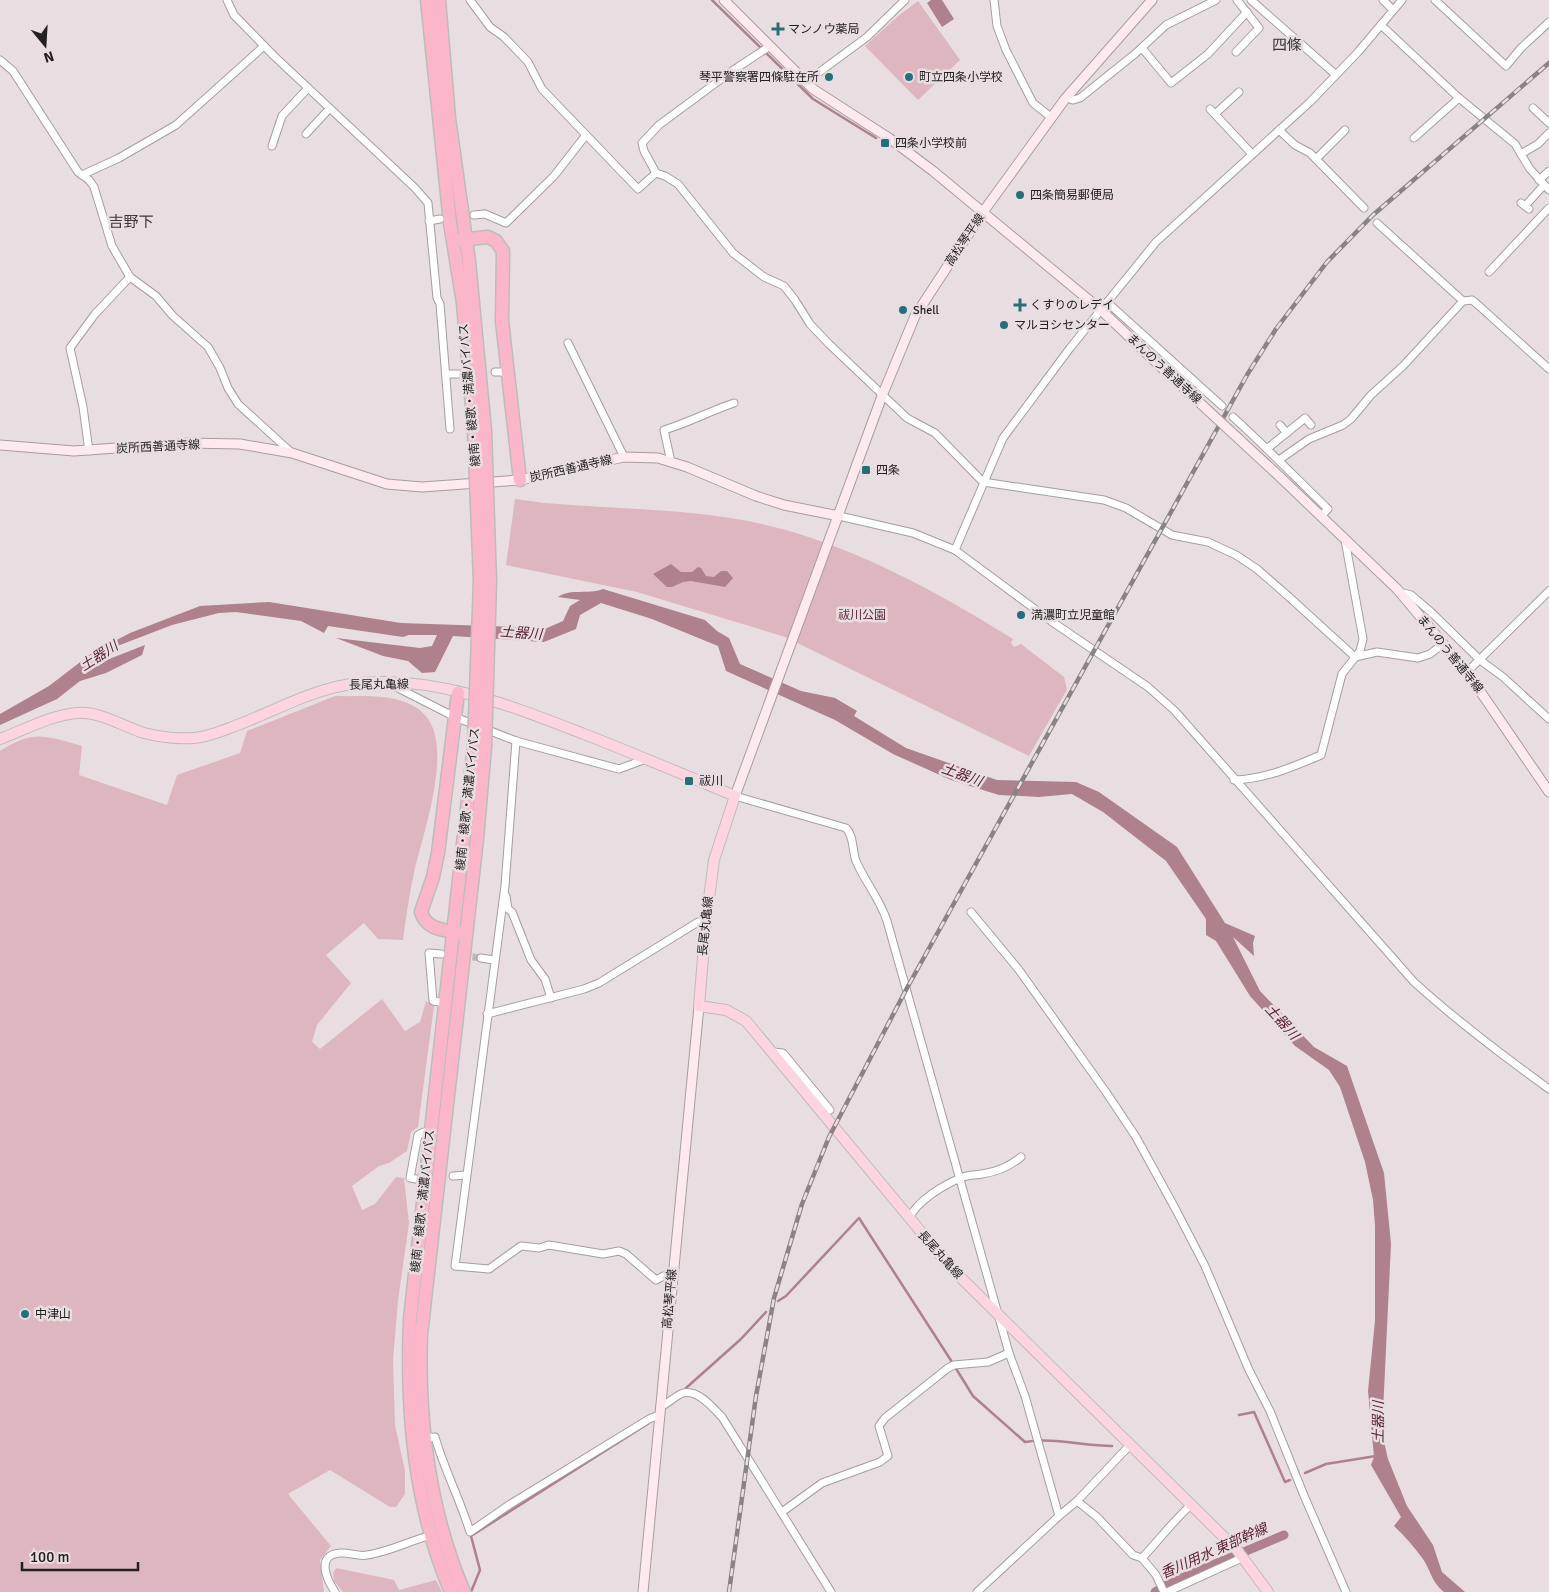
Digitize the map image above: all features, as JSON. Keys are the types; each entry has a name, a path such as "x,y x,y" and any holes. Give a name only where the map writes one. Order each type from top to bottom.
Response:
{"highway":[{"name":"綾南・綾歌・満濃バイパス","path":"428,0 436,102 460,240"},
{"name":"綾南・綾歌・満濃バイパス","path":"439,0 460,240 463,303 480,431 480,746 437,1134 410,1318 408,1382 413,1453 431,1535 456,1589"},
{"path":"460,240 488,237 496,241 503,251 500,293 502,372 520,480"},
{"path":"458,693 438,853 433,877 421,912 428,925 460,932"},
{"name":"綾南・綾歌・満濃バイパス","path":"456,1589 433,1498 424,1438 420,1369 446,1003 460,932"}],"main road":[{"name":"まんのう善通寺線","path":"724,0 767,49 822,96 915,158 1104,306 1160,366 1279,476 1399,592 1467,672 1549,792"},
{"name":"高松琴平線","path":"839,516 882,396 915,316 983,212 1067,98 1152,0"},
{"name":"炭所西善通寺線","path":"0,445 89,451 186,443 240,444 292,453 365,478 403,486 422,487 520,480 624,457 658,458 784,505 839,516"},
{"path":"735,796 839,516"},
{"name":"長尾丸亀線","path":"0,739 64,716 78,713 98,715 146,733 168,737 195,738 244,723 323,690 354,684 414,684 458,693 531,714 735,796 714,860 698,1006 718,1007 734,1013 746,1021 952,1269 1241,1554 1268,1592"},
{"name":"高松琴平線","path":"643,1592 698,1006"}],"street":[{"path":"227,0 234,15 264,46 424,197 428,204 437,298 440,304 450,428"},
{"path":"470,0 490,28 504,37 528,62 542,89 638,189 656,173"},
{"path":"806,82 867,37 905,0"},
{"path":"1067,98 1073,100 1080,98 1174,20 1216,0"},
{"path":"1236,52 1259,28 1237,0"},
{"path":"1251,0 1335,74"},
{"path":"1383,0 1393,10"},
{"path":"955,550 983,482 1004,438 1026,404 1156,242 1279,130 1358,52 1402,0"},
{"path":"1435,0 1476,43 1506,66 1521,48 1538,38 1549,22"},
{"path":"995,1 997,26 1006,50 1033,103 1052,118"},
{"path":"1142,48 1171,83 1208,54 1247,12"},
{"path":"1381,25 1459,98 1515,144 1544,185"},
{"path":"82,175 119,158 176,125 264,46"},
{"path":"767,49 732,71 646,137 642,143 644,151 656,173 678,184 733,253 764,277 784,286 810,324 882,396 906,418 935,433 983,482 1104,500 1126,508 1172,534 1208,542 1236,555 1282,590 1355,657"},
{"path":"0,60 13,71 82,175 94,187 112,246 130,277 156,296 173,316 208,346 228,388 238,404 292,453"},
{"path":"272,146 282,116 307,88"},
{"path":"1239,92 1213,112 1252,154"},
{"path":"1414,138 1459,98"},
{"path":"1533,108 1549,123"},
{"path":"306,134 329,109"},
{"path":"1227,127 1233,122"},
{"path":"1279,130 1316,159 1364,208"},
{"path":"1316,159 1345,130"},
{"path":"1521,154 1538,144 1549,133"},
{"path":"474,215 485,214 506,222 554,176 586,135"},
{"path":"1525,206 1544,185 1549,171"},
{"path":"1489,272 1549,208"},
{"path":"429,221 440,219"},
{"path":"1377,223 1463,301"},
{"path":"89,451 83,407 70,348 96,314 130,277"},
{"path":"1279,460 1310,439 1343,425 1351,419 1371,394 1403,366 1463,301 1472,300 1549,369"},
{"path":"1104,306 1222,406"},
{"path":"568,343 624,457"},
{"path":"446,374 460,374"},
{"path":"671,462 664,430 678,430 698,416 734,403"},
{"path":"1233,417 1268,448 1328,509 1321,516"},
{"path":"1268,448 1305,418 1312,425"},
{"path":"1280,426 1286,433"},
{"path":"839,516 913,533 955,550 1052,621 1148,687 1175,711 1414,982 1496,1050 1549,1089"},
{"path":"1234,780 1252,780 1293,767 1321,755 1342,674 1360,651 1363,639 1345,539"},
{"path":"1467,672 1549,591"},
{"path":"1399,592 1411,596 1423,605 1480,660 1503,677 1549,719"},
{"path":"1355,657 1377,652 1418,658 1430,654 1443,644"},
{"path":"390,684 455,717 516,741 619,769 646,759"},
{"path":"516,741 505,886 455,1266 489,1269 521,1246 540,1248 549,1245 585,1253 603,1254 619,1251 626,1254 656,1280 673,1271"},
{"path":"735,796 832,822 849,831 856,860 877,896 887,921 1001,1318 1009,1353 1059,1516"},
{"path":"505,886 508,909 512,912 531,960 545,979 551,998"},
{"path":"971,912 1019,970 1106,1092 1136,1138 1176,1210 1205,1266 1249,1370 1270,1411 1304,1498 1346,1592"},
{"path":"487,1014 551,998 599,983 698,922 706,921"},
{"path":"441,954 429,953 433,1001 446,1003"},
{"path":"481,958 494,960"},
{"path":"773,1052 783,1053 830,1110"},
{"path":"416,1180 410,1178 418,1135 424,1132 437,1134"},
{"path":"909,1219 912,1211 938,1191 961,1178 984,1174 1013,1164 1021,1157"},
{"path":"453,1176 466,1175"},
{"path":"782,1512 822,1484 880,1462 888,1456 879,1426 884,1418 948,1368 954,1365 988,1362 1009,1353"},
{"path":"424,1438 435,1437 442,1462 462,1504 470,1532 534,1490 650,1419 682,1393 699,1396 722,1417 831,1592"},
{"path":"977,1592 1096,1483 1130,1445"},
{"path":"1077,1501 1097,1517 1133,1555 1142,1558 1156,1575 1164,1590 1241,1554"},
{"path":"1142,1558 1160,1539 1170,1524 1192,1505"},
{"path":"335,1592 324,1572 324,1565 333,1555 340,1553 368,1556 431,1535"}],"green space":[{"path":"918,1 960,60 918,100 865,46"},
{"name":"祓川公園","path":"515,499 545,503 694,513 753,522 812,538 897,574 979,618 1013,639 1011,643 1014,647 1021,644 1064,677 1067,689 1029,756 785,637 637,592 506,565"},
{"path":"335,696 392,698 413,706 422,712 432,726 437,744 434,789 412,881 403,940 378,939 364,923 326,955 351,983 317,1025 312,1042 320,1049 382,999 405,1031 420,1022 426,1001 434,1006 418,1127 411,1132 407,1151 389,1163 379,1166 352,1186 362,1210 375,1204 396,1177 404,1178 409,1223 398,1301 393,1360 395,1425 405,1471 405,1494 396,1507 390,1507 330,1470 288,1494 331,1546 320,1560 324,1592 0,1592 0,751 22,740 40,736 82,746 79,775 167,805 177,775 240,753 247,731"},
{"path":"336,1568 394,1580 399,1590 436,1580 442,1592 343,1592 334,1581 333,1573"}],"water":[{"path":"931,0 942,0 954,19 942,27 927,3"},
{"path":"671,564 681,572 692,572 698,567 701,568 706,576 714,577 721,571 727,571 733,578 725,587 691,581 667,587 653,574"},
{"name":"土器川","path":"603,589 705,620 717,631 729,638 740,664 801,691 835,698 857,711 854,716 906,748 997,780 1076,782 1099,792 1177,847 1225,923 1255,936 1253,943 1254,956 1233,937 1260,991 1314,1047 1347,1066 1384,1173 1391,1244 1382,1433 1388,1459 1407,1506 1433,1545 1442,1572 1465,1592 1444,1592 1436,1584 1423,1559 1394,1526 1401,1517 1371,1465 1374,1457 1368,1391 1375,1321 1375,1226 1373,1200 1365,1162 1340,1087 1329,1070 1295,1046 1250,996 1216,941 1206,935 1206,919 1166,861 1103,812 1072,794 1039,797 999,795 951,780 893,754 835,720 726,671 718,646 652,619 601,603 580,615 576,629 544,642 453,636 435,672 422,673 408,661 383,656 336,638 420,648 432,646 437,635 409,635 403,637 328,626 324,633 301,621 236,612 219,613 172,625 120,645 99,663 145,645 142,655 106,673 80,681 57,699 0,725 0,714 49,686 92,653 130,633 200,606 269,602 401,623 547,628 563,621 570,606 580,600 558,597 568,593 591,592"}],"waterway":[{"path":"712,0 813,99 876,138"},
{"path":"778,1301 786,1296 859,1218 952,1362"},
{"path":"686,1388 741,1339 766,1312"},
{"path":"955,1367 973,1396 1025,1442 1057,1441 1112,1446"},
{"path":"1239,1415 1254,1412 1285,1482 1290,1480"},
{"path":"471,1592 480,1570 471,1536 649,1423"},
{"path":"1305,1473 1326,1464 1376,1456"},
{"name":"香川用水 東部幹線","path":"1155,1592 1170,1583 1284,1535"}],"tunnel":[{"path":"462,956 481,958"}],"railway":[{"path":"729,1592 756,1396 774,1298 802,1204 829,1137 907,988 1247,375 1276,329 1327,262 1373,215 1549,63"}],"place":[{"name":"マンノウ薬局","path":"778,29"},
{"name":"琴平警察署四條駐在所","path":"829,77"},
{"name":"町立四条小学校","path":"909,77"},
{"name":"四条小学校前","path":"885,143"},
{"name":"四条簡易郵便局","path":"1020,195"},
{"name":"くすりのレデイ","path":"1020,305"},
{"name":"Shell","path":"903,310"},
{"name":"マルヨシセンター","path":"1004,325"},
{"name":"四条","path":"866,470"},
{"name":"満濃町立児童館","path":"1021,615"},
{"name":"祓川","path":"689,781"},
{"name":"中津山","path":"25,1314"}],"district":[{"name":"四條","path":"1287,45"},
{"name":"吉野下","path":"131,222"}]}
